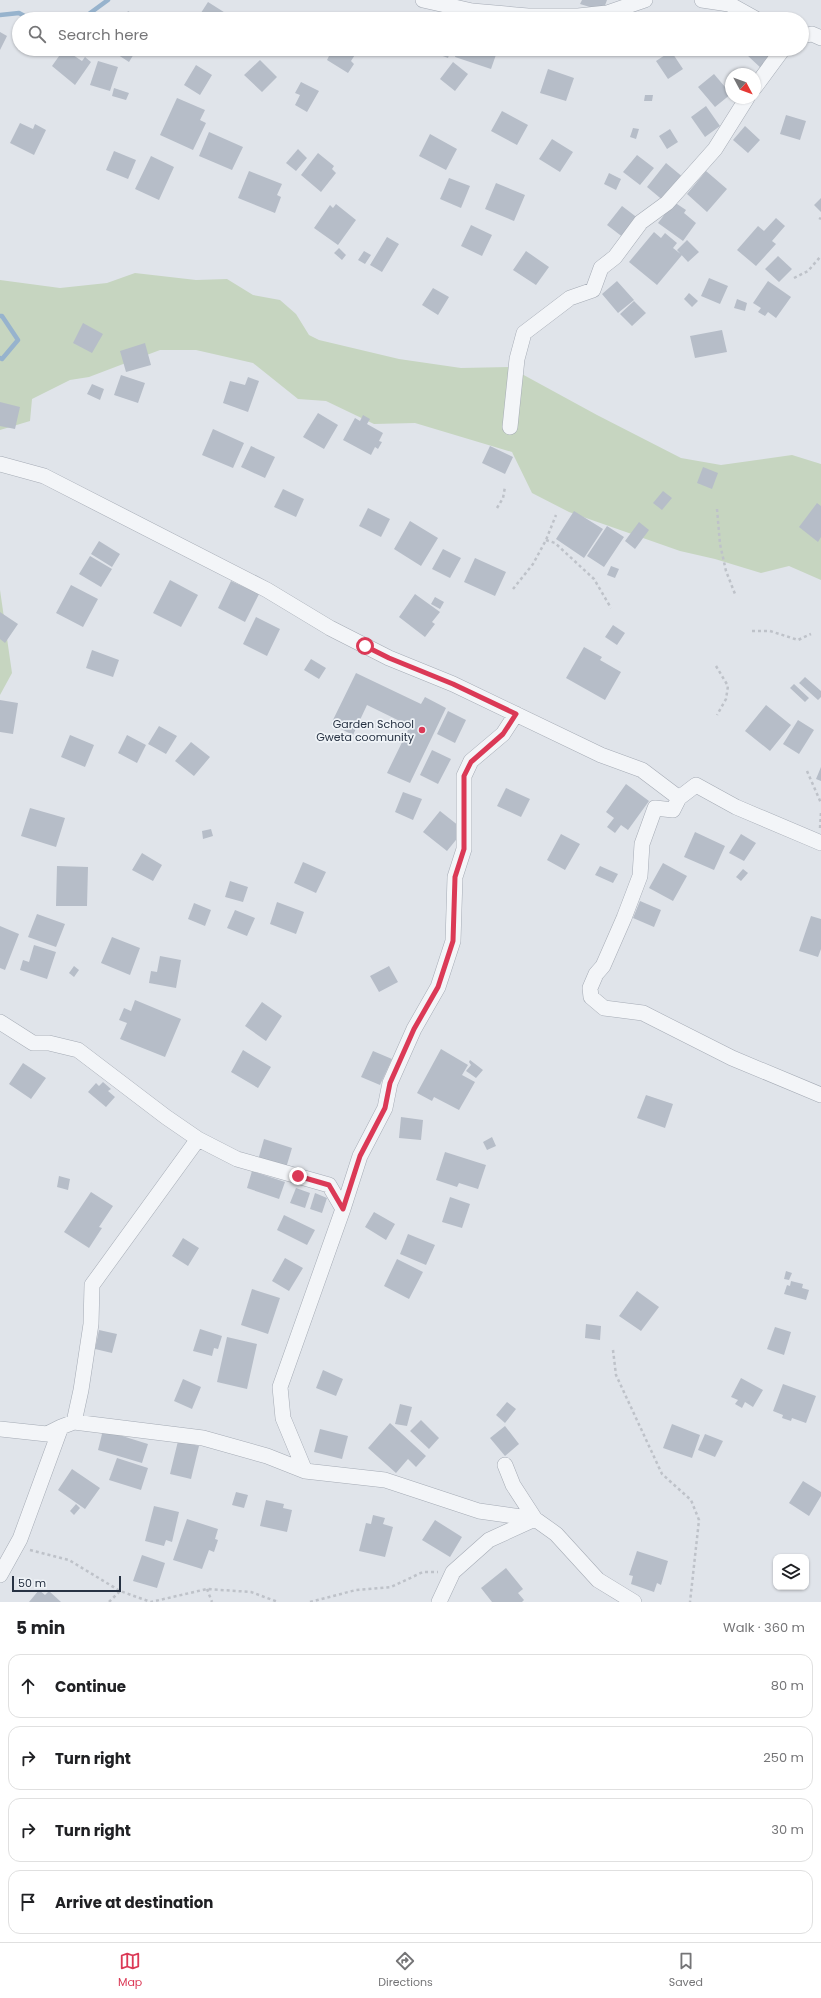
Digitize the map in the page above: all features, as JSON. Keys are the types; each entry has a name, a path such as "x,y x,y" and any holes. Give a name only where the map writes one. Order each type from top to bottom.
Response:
{"street":[{"path":"423,0 472,11 483,12"},
{"path":"610,12 645,0"},
{"path":"702,0 728,2 744,12"},
{"path":"809,35 812,34 821,38"},
{"path":"761,79 778,56"},
{"path":"510,427 517,359 524,333 570,298 592,290 602,268 615,257 641,222 667,203 715,149 743,104"},
{"path":"0,464 44,476 267,590 330,628 389,658 453,684 601,755 642,770 679,798"},
{"path":"305,1471 283,1418 280,1387 343,1209 360,1156 385,1108 390,1083 414,1029 438,987 453,941 455,877 464,849 464,776 471,762 503,734 516,714"},
{"path":"821,843 736,807 696,785 679,798 673,810 655,808 642,844 640,876 603,966 596,974 590,988 591,997 604,1008 643,1013 732,1058 821,1095"},
{"path":"0,1022 33,1043 49,1043 78,1050 166,1118 198,1139 237,1159 329,1185 343,1209"},
{"path":"0,1576 16,1546 81,1390 91,1324 92,1285 198,1139"},
{"path":"0,1429 47,1434 68,1424 203,1438 267,1456 305,1471 385,1480 479,1511 534,1519"},
{"path":"505,1465 513,1485 534,1519 556,1534 598,1580 634,1602"},
{"path":"439,1602 453,1572 489,1540 534,1519"}],"path":[{"path":"794,278 808,270 821,256"},
{"path":"497,508 503,498 505,486"},
{"path":"717,510 720,544 726,571 735,594"},
{"path":"513,589 533,564 546,540 556,515"},
{"path":"546,540 555,542 594,579 611,608"},
{"path":"752,631 770,632 798,640 811,634"},
{"path":"716,666 728,686 726,700 717,714"},
{"path":"807,771 821,803"},
{"path":"613,1350 616,1375 662,1474 691,1500 699,1520 690,1602"},
{"path":"16,1546 69,1560 120,1591 151,1602 207,1589 251,1592 278,1602"},
{"path":"310,1602 356,1590 391,1587 423,1572 453,1572"},
{"path":"207,1589 212,1602"},
{"path":"109,1602 120,1591"}],"green space":[{"path":"135,273 196,280 227,279 253,295 280,300 296,314 309,335 319,340 399,359 461,368 509,367 597,415 681,458 721,465 792,455 821,464 821,580 789,566 761,573 715,559 680,551 569,512 532,493 512,452 415,423 374,424 326,401 298,399 253,363 196,350 160,350 89,377 70,380 32,399 30,421 0,430 0,280 60,288 107,283"},
{"path":"0,590 12,673 0,695"}],"building":[{"path":"582,0 607,0 603,11 580,4"},
{"path":"208,2 224,12 202,12"},
{"path":"0,32 7,36 0,50"},
{"path":"59,56 74,56 82,61 85,57 91,62 75,85 52,66"},
{"path":"120,56 133,56 129,62"},
{"path":"329,56 354,56 351,61 354,64 348,73 327,60"},
{"path":"455,56 496,56 491,69"},
{"path":"664,56 674,56 683,69 668,79 656,61"},
{"path":"748,56 776,56 763,70"},
{"path":"260,60 277,77 262,92 244,75"},
{"path":"98,61 118,67 110,91 90,85"},
{"path":"453,62 468,74 455,91 440,79"},
{"path":"196,65 212,75 200,95 184,85"},
{"path":"548,69 574,78 566,101 540,93"},
{"path":"714,74 725,87 725,99 715,107 698,87"},
{"path":"301,82 319,91 307,112 295,105 300,95 295,93"},
{"path":"114,88 129,93 126,100 112,96"},
{"path":"645,95 653,95 652,101 644,101"},
{"path":"177,98 205,110 200,120 206,123 193,150 160,135"},
{"path":"706,106 720,126 705,137 691,117"},
{"path":"502,111 528,125 517,145 491,131"},
{"path":"786,115 806,121 800,140 780,134"},
{"path":"20,123 33,129 35,124 46,130 34,155 10,143"},
{"path":"745,126 760,140 748,153 733,140"},
{"path":"633,128 639,129 636,139 630,137"},
{"path":"670,129 678,142 667,149 659,136"},
{"path":"209,132 243,147 232,170 199,156"},
{"path":"430,134 457,149 446,170 419,156"},
{"path":"552,139 573,152 560,172 539,159"},
{"path":"298,149 307,158 296,171 286,163"},
{"path":"114,151 136,160 128,179 106,170"},
{"path":"318,153 334,166 332,169 336,173 321,192 301,175"},
{"path":"637,155 654,168 640,185 623,172"},
{"path":"151,156 174,167 159,200 135,189"},
{"path":"666,163 684,178 665,202 647,187"},
{"path":"249,171 282,184 277,195 281,197 275,213 238,198"},
{"path":"706,171 727,189 707,212 687,194"},
{"path":"609,173 621,179 616,190 604,184"},
{"path":"449,178 470,186 461,208 440,199"},
{"path":"496,183 525,195 514,221 485,209"},
{"path":"821,198 821,212 814,205"},
{"path":"674,202 686,210 684,213 696,223 683,241 658,223"},
{"path":"336,204 356,220 338,245 314,228 330,205 333,208"},
{"path":"622,206 639,219 624,238 607,225"},
{"path":"776,218 785,226 772,241 776,244 756,266 737,250 758,226 764,231"},
{"path":"471,225 492,235 482,256 461,246"},
{"path":"654,232 661,238 665,233 677,243 673,248 682,255 657,285 629,262"},
{"path":"387,237 399,244 382,272 370,265"},
{"path":"687,240 699,252 688,262 677,250"},
{"path":"339,248 346,255 342,260 334,253"},
{"path":"364,251 371,255 365,264 358,260"},
{"path":"526,251 549,267 536,285 513,270"},
{"path":"778,256 792,269 779,282 765,269"},
{"path":"709,278 728,286 720,304 701,296"},
{"path":"617,281 634,300 618,313 602,294"},
{"path":"768,281 791,297 776,318 768,312 765,316 758,312 761,308 753,303"},
{"path":"433,288 449,297 438,315 422,305"},
{"path":"689,293 698,301 692,307 684,299"},
{"path":"737,299 747,303 745,311 734,308"},
{"path":"634,301 646,313 632,326 620,314"},
{"path":"83,323 103,334 92,353 73,343"},
{"path":"722,330 727,352 695,358 690,336"},
{"path":"145,343 151,365 126,372 120,351"},
{"path":"121,375 145,383 138,403 114,395"},
{"path":"248,377 259,381 248,412 223,403 230,381 245,385"},
{"path":"92,384 104,389 100,400 87,394"},
{"path":"0,402 20,407 15,429 0,426"},
{"path":"318,413 338,425 324,449 303,437"},
{"path":"363,415 370,419 367,424 383,433 379,441 382,442 378,449 375,447 371,455 343,440 355,418 360,421"},
{"path":"213,429 244,443 233,468 202,455"},
{"path":"251,446 275,457 265,478 241,467"},
{"path":"490,446 513,457 505,474 482,463"},
{"path":"703,467 718,473 712,489 697,483"},
{"path":"283,489 304,499 296,517 274,507"},
{"path":"663,491 672,498 662,510 653,503"},
{"path":"817,503 821,506 821,537 818,542 799,527"},
{"path":"368,508 390,519 381,537 359,526"},
{"path":"574,511 603,529 584,558 556,539"},
{"path":"410,521 438,538 421,566 394,549"},
{"path":"639,522 649,530 635,549 625,541"},
{"path":"607,526 624,537 604,567 587,556"},
{"path":"99,541 120,554 112,567 91,554"},
{"path":"443,549 461,558 450,578 432,569"},
{"path":"90,556 112,569 101,587 79,574"},
{"path":"475,558 506,572 495,596 464,582"},
{"path":"611,566 619,569 615,578 607,575"},
{"path":"170,580 198,595 181,627 153,613"},
{"path":"231,581 259,594 245,622 218,608"},
{"path":"71,585 98,599 83,627 56,613"},
{"path":"415,594 440,612 432,622 435,624 425,637 399,617"},
{"path":"435,597 444,602 440,609 431,604"},
{"path":"0,612 18,624 5,643 0,639"},
{"path":"256,617 280,629 267,656 243,644"},
{"path":"613,625 625,633 617,645 605,637"},
{"path":"584,647 602,657 600,660 621,672 605,700 566,678"},
{"path":"92,650 119,660 113,677 86,668"},
{"path":"311,659 326,668 319,679 304,670"},
{"name":"Garden School Gweta coomunity","path":"356,673 421,704 425,697 446,708 410,783 387,773 410,726 367,705 353,735 331,724"},
{"path":"805,677 821,691 821,697 818,700 799,683"},
{"path":"794,684 809,698 805,702 790,688"},
{"path":"0,700 18,703 13,734 0,732"},
{"path":"766,705 791,725 770,751 745,731"},
{"path":"448,711 466,720 455,743 437,734"},
{"path":"798,720 814,730 799,754 783,744"},
{"path":"159,726 177,736 166,754 148,744"},
{"path":"70,735 94,745 85,767 61,757"},
{"path":"127,735 146,745 137,763 118,753"},
{"path":"191,742 210,757 194,776 175,761"},
{"path":"432,750 451,759 438,784 420,775"},
{"path":"821,767 821,781 816,779"},
{"path":"626,784 649,801 628,830 621,825 615,833 607,827 614,818 606,812"},
{"path":"506,788 530,799 521,817 497,806"},
{"path":"403,792 422,799 413,820 395,812"},
{"path":"30,808 65,818 56,847 21,836"},
{"path":"440,811 464,830 447,851 423,832"},
{"path":"211,829 213,836 203,839 202,831"},
{"path":"695,832 725,846 714,870 684,857"},
{"path":"561,834 580,844 565,870 547,860"},
{"path":"741,834 756,843 744,861 729,853"},
{"path":"142,853 162,865 153,881 132,870"},
{"path":"303,862 326,872 316,893 294,883"},
{"path":"663,863 687,876 673,901 649,888"},
{"path":"57,866 88,867 87,906 56,906"},
{"path":"600,866 618,874 613,883 595,875"},
{"path":"743,869 748,873 741,881 736,877"},
{"path":"230,881 248,887 243,902 225,897"},
{"path":"640,901 661,910 654,927 633,918"},
{"path":"277,902 304,912 296,934 270,924"},
{"path":"194,903 211,910 205,926 188,919"},
{"path":"235,910 255,918 247,936 227,928"},
{"path":"37,914 65,924 56,947 28,937"},
{"path":"811,916 821,919 821,949 818,957 799,951"},
{"path":"0,926 19,934 5,970 0,968"},
{"path":"112,937 140,948 130,975 101,963"},
{"path":"34,945 56,952 47,979 20,970 23,960 29,962"},
{"path":"160,956 181,960 176,988 149,983 151,971 157,972"},
{"path":"74,966 79,970 74,977 69,973"},
{"path":"389,966 398,982 379,992 370,976"},
{"path":"135,1000 181,1019 165,1057 120,1039 127,1023 119,1020 124,1008 131,1011"},
{"path":"262,1002 282,1016 266,1041 245,1026"},
{"path":"441,1049 468,1065 462,1075 475,1082 459,1110 434,1097 432,1101 417,1093"},
{"path":"243,1050 271,1067 258,1088 231,1072"},
{"path":"373,1051 392,1059 380,1085 361,1077"},
{"path":"470,1060 483,1070 476,1078 466,1071 471,1065 469,1062"},
{"path":"23,1063 46,1078 31,1099 9,1084"},
{"path":"103,1082 111,1089 108,1091 115,1097 106,1107 88,1092 96,1083 99,1086"},
{"path":"646,1095 673,1104 665,1128 637,1118"},
{"path":"401,1117 423,1120 421,1140 399,1138"},
{"path":"492,1137 496,1146 487,1150 483,1142"},
{"path":"264,1139 292,1148 286,1168 258,1160"},
{"path":"445,1152 486,1165 478,1189 459,1183 457,1187 436,1180"},
{"path":"252,1171 285,1182 279,1199 247,1188"},
{"path":"59,1176 70,1179 68,1190 57,1187"},
{"path":"296,1188 310,1193 305,1208 290,1203"},
{"path":"91,1192 113,1206 99,1227 102,1228 89,1248 64,1232"},
{"path":"315,1193 327,1198 322,1213 310,1209"},
{"path":"450,1197 470,1204 462,1228 442,1222"},
{"path":"374,1212 395,1224 386,1240 365,1227"},
{"path":"284,1215 315,1230 307,1245 277,1230"},
{"path":"408,1234 435,1245 426,1265 400,1254"},
{"path":"183,1238 199,1248 188,1266 172,1256"},
{"path":"285,1258 303,1268 289,1291 272,1281"},
{"path":"397,1259 423,1272 409,1299 384,1286"},
{"path":"786,1271 792,1273 789,1280 784,1279"},
{"path":"791,1281 803,1284 802,1288 809,1290 806,1300 784,1294 787,1285 790,1286"},
{"path":"252,1289 280,1298 268,1334 241,1325"},
{"path":"637,1291 659,1307 641,1331 619,1316"},
{"path":"586,1324 601,1326 600,1340 585,1338"},
{"path":"775,1327 791,1332 784,1355 767,1349"},
{"path":"200,1329 222,1336 218,1349 214,1348 212,1356 193,1351"},
{"path":"99,1330 117,1334 112,1353 95,1349"},
{"path":"227,1337 257,1344 247,1389 217,1382"},
{"path":"323,1370 343,1379 336,1396 316,1388"},
{"path":"741,1378 763,1390 753,1407 745,1402 742,1408 735,1404 738,1400 731,1397"},
{"path":"183,1379 201,1387 192,1409 174,1401"},
{"path":"783,1384 816,1396 806,1423 792,1418 791,1421 782,1418 783,1415 773,1411"},
{"path":"507,1402 516,1409 505,1423 496,1415"},
{"path":"400,1404 412,1407 407,1426 395,1424"},
{"path":"421,1420 439,1438 429,1449 410,1431"},
{"path":"390,1423 426,1456 416,1467 408,1459 396,1473 368,1448"},
{"path":"672,1424 700,1435 692,1458 663,1448"},
{"path":"505,1426 519,1444 505,1456 490,1438"},
{"path":"320,1429 348,1436 342,1459 314,1452"},
{"path":"103,1430 148,1444 142,1463 98,1450"},
{"path":"705,1434 723,1441 715,1457 698,1450"},
{"path":"178,1441 199,1446 191,1479 170,1474"},
{"path":"117,1458 148,1468 141,1490 109,1480"},
{"path":"72,1469 100,1488 85,1509 58,1490"},
{"path":"803,1481 821,1492 821,1496 809,1516 789,1503"},
{"path":"236,1492 248,1495 244,1508 232,1505"},
{"path":"266,1500 284,1504 283,1508 292,1510 287,1532 260,1526"},
{"path":"76,1504 80,1508 74,1515 70,1511"},
{"path":"154,1506 179,1512 172,1542 166,1540 164,1546 145,1541"},
{"path":"373,1515 385,1518 383,1524 393,1527 385,1557 359,1551 366,1523 371,1524"},
{"path":"187,1519 218,1529 215,1539 218,1540 214,1552 209,1550 202,1569 173,1560"},
{"path":"435,1520 462,1537 450,1557 422,1540"},
{"path":"637,1551 668,1561 661,1585 657,1583 654,1592 631,1584 633,1576 629,1575"},
{"path":"142,1555 165,1563 157,1588 133,1581"},
{"path":"506,1568 523,1589 518,1593 524,1600 522,1602 492,1602 481,1588"},
{"path":"39,1590 45,1595 49,1591 61,1602 29,1602"}],"waterway":[{"path":"92,12 108,0"},
{"path":"0,15 12,14"},
{"path":"0,316 2,316 18,340 2,359 0,358"}],"place":[{"name":"Garden School Gweta coomunity","path":"422,730"}],"route":[{"path":"298,1176 329,1185 343,1209 360,1156 385,1108 390,1083 414,1029 438,987 453,941 455,877 464,849 464,776 471,762 486,747 503,734 516,714 453,684 416,671 365,646"}]}
